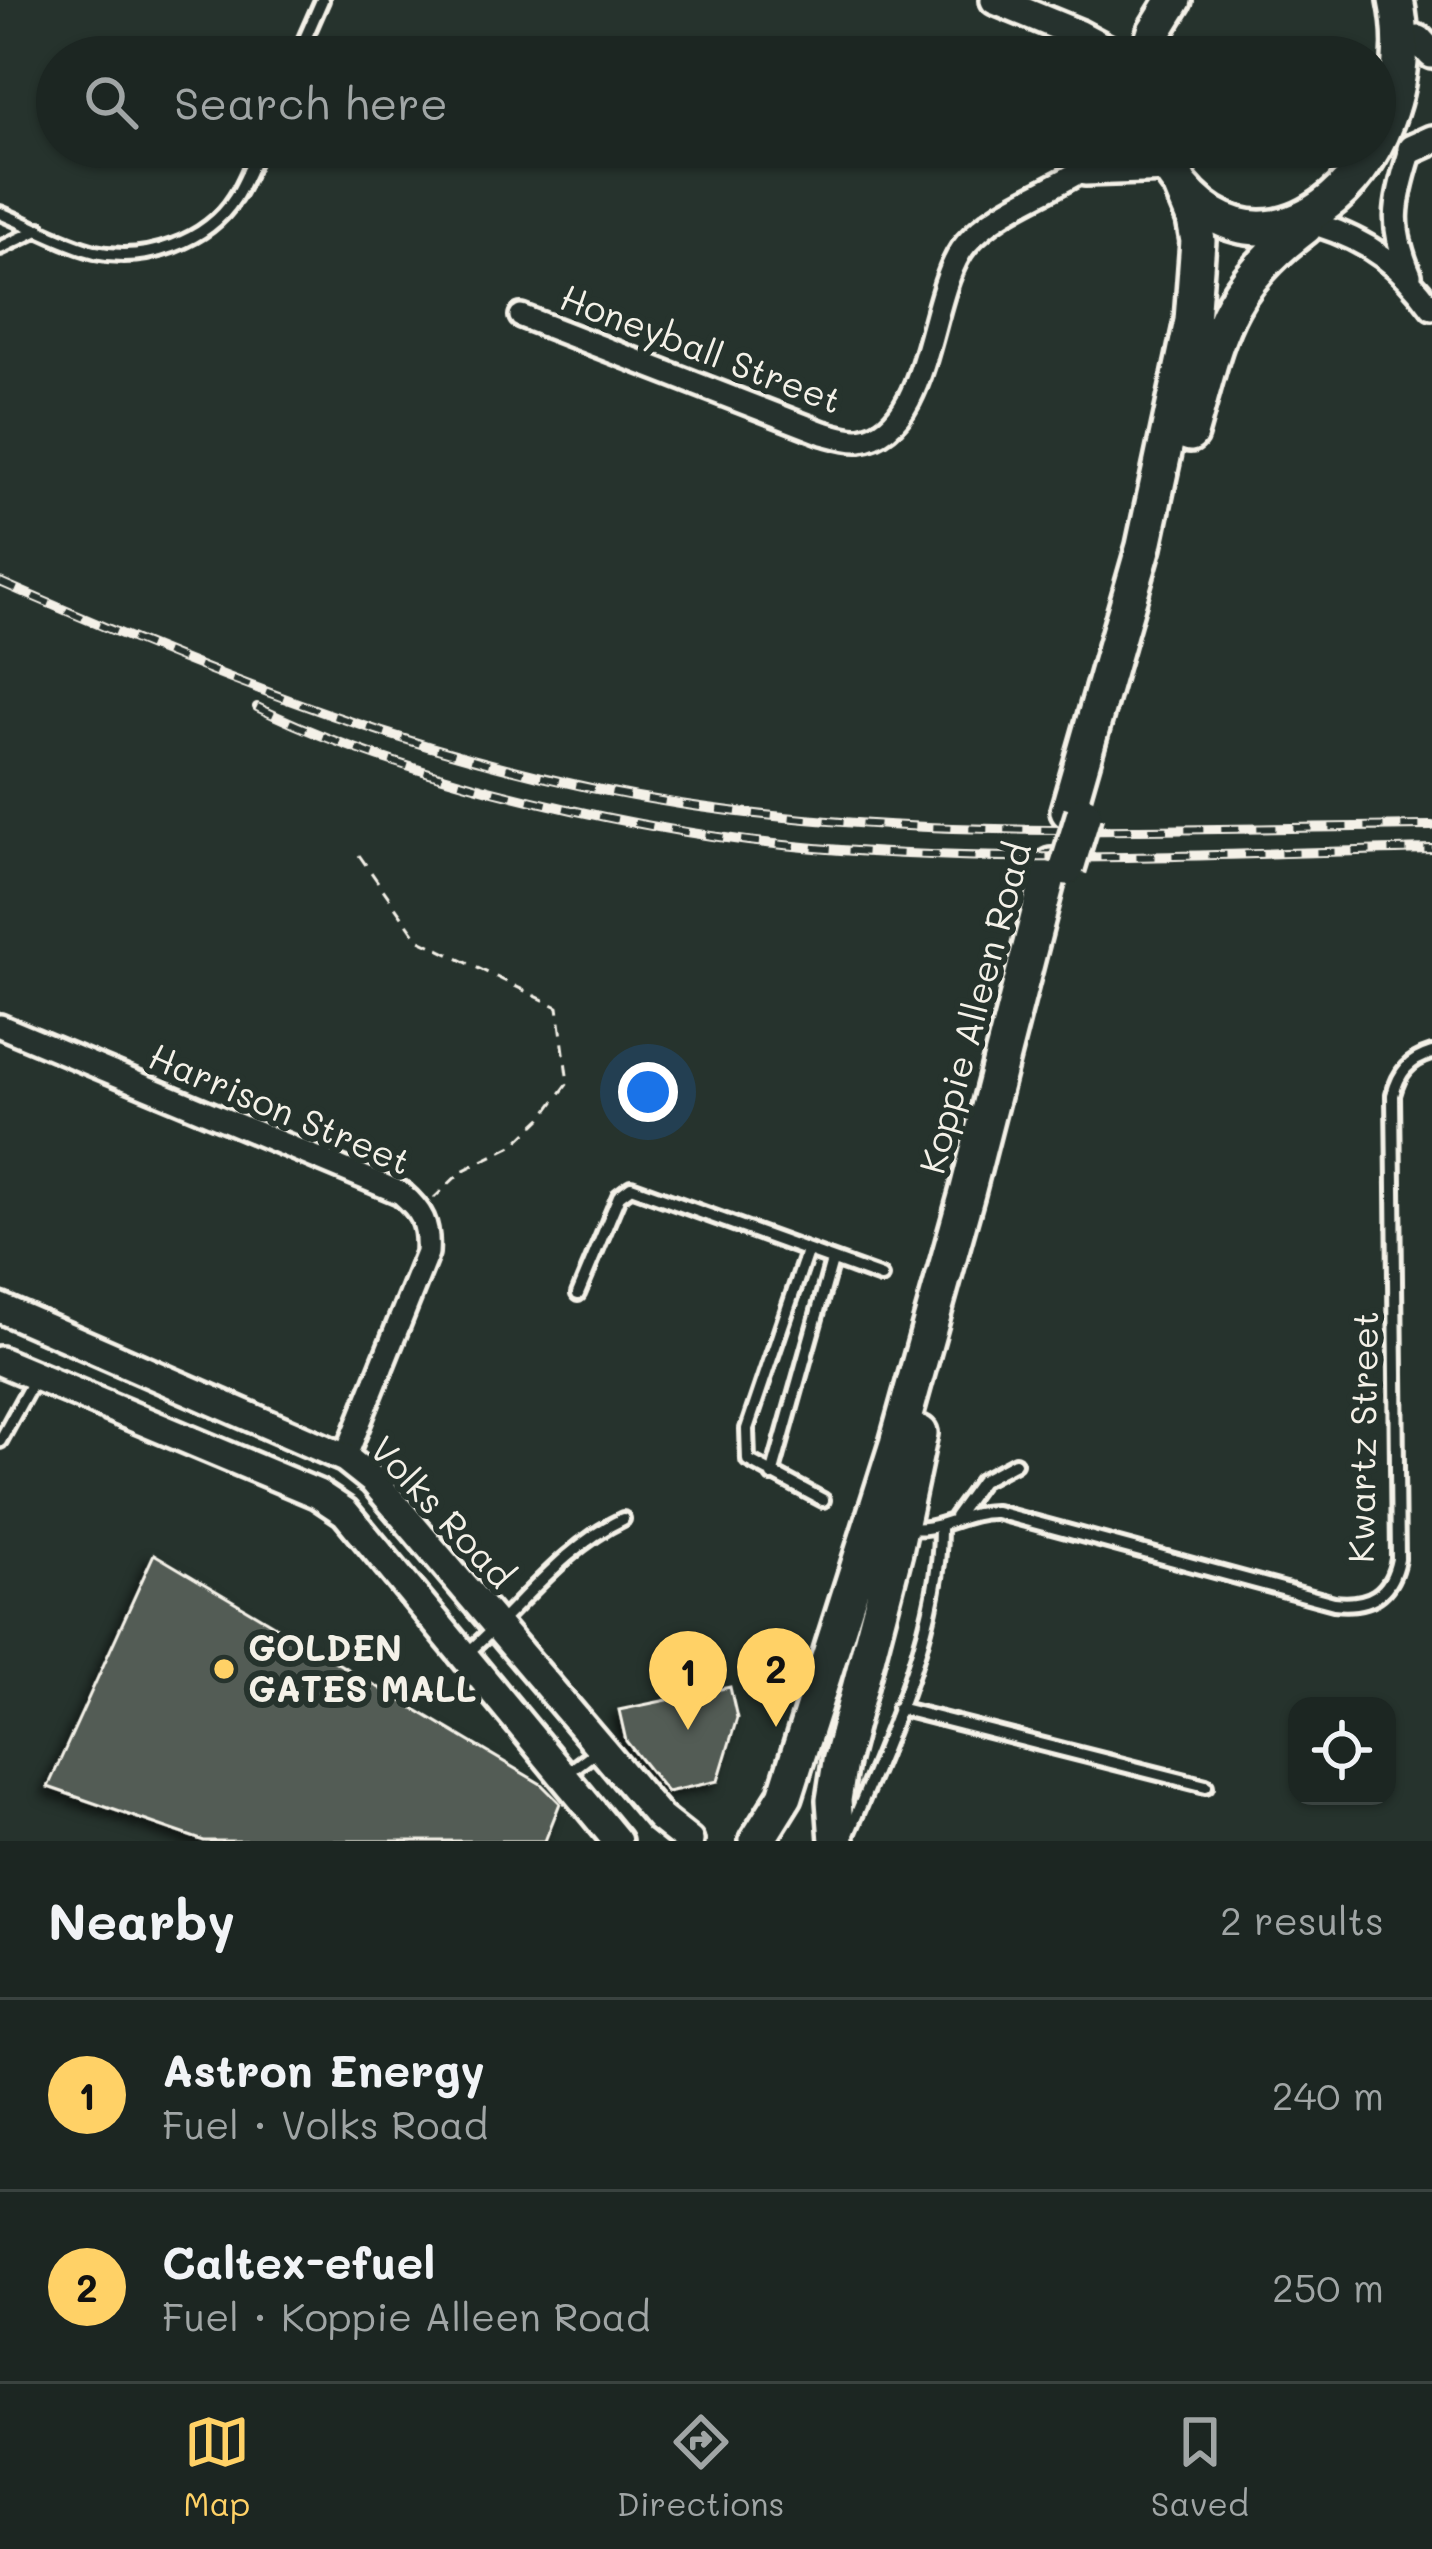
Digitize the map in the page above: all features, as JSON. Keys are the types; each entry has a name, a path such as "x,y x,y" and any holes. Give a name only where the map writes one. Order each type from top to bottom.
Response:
{"main road":[{"path":"1154,36 1174,0"},
{"path":"1396,0 1425,47 1421,131"},
{"name":"Koppie Alleen Road","path":"1396,166 1421,131"},
{"name":"Koppie Alleen Road","path":"1076,812 1144,546 1192,321 1198,241 1194,219 1170,168"},
{"path":"1171,168 1226,216 1265,227 1312,226"},
{"name":"Koppie Alleen Road","path":"841,1841 836,1781 857,1703 897,1444 1059,867 1220,330 1242,285 1259,264 1312,226 1342,217 1373,198 1394,168"},
{"name":"Koppie Alleen Road","path":"757,1841 785,1796 817,1694 886,1521"}],"street":[{"path":"995,0 1082,36"},
{"path":"1421,131 1394,222 1396,241 1413,281 1432,308"},
{"name":"Honeyball Street","path":"521,316 823,434 858,440 884,431 899,414 919,375 954,262 967,244 994,218 1084,168"},
{"name":"Honeyball Street","path":"1072,177 1145,168"},
{"path":"1312,226 1374,247 1413,281"},
{"name":"Harrison Street","path":"0,1027 401,1193 421,1210 428,1232 427,1252 340,1455"},
{"name":"Volks Road","path":"0,1308 340,1455 374,1480 661,1818 689,1841"},
{"name":"Volks Road","path":"0,1361 318,1494 345,1512 617,1841"},
{"path":"318,1494 309,1484 306,1468 318,1455 340,1455"},
{"path":"345,1512 363,1510 372,1501 374,1480"}],"lane":[{"path":"306,36 322,0"},
{"path":"0,212 94,252 163,250 202,230 224,210 249,168"},
{"path":"0,248 40,230"},
{"name":"Kwartz Street","path":"955,1517 996,1513 1056,1526 1334,1603 1366,1604 1389,1586 1398,1559 1393,1095 1400,1073 1414,1059 1432,1053"},
{"path":"578,1294 619,1196 632,1187 881,1277"},
{"path":"807,1252 747,1429 748,1460 823,1500"},
{"path":"772,1475 832,1261"},
{"path":"0,1441 35,1376"},
{"path":"886,1521 921,1531 940,1527 955,1517 981,1480 1015,1463"},
{"path":"464,1656 573,1550 623,1519"},
{"path":"841,1841 898,1708 940,1567 940,1527"},
{"path":"817,1694 857,1703"},
{"path":"898,1708 1206,1786"},
{"path":"563,1777 603,1747"}],"path":[{"path":"358,855 418,940 558,1007 568,1083 514,1145 462,1171 421,1210"}],"building":[{"name":"GOLDEN GATES MALL","path":"154,1554 541,1784 560,1803 545,1841 204,1841 48,1787"},
{"path":"730,1687 737,1718 718,1781 667,1792 626,1741 619,1710"}],"railway":[{"path":"0,582 333,716 504,768 680,804 773,816 961,828 1432,826"},
{"path":"257,707 371,754 489,790 636,823 747,841 865,852 1027,857 1432,849"}],"place":[{"name":"GOLDEN GATES MALL","path":"224,1669"},
{"name":"Caltex-efuel","path":"776,1727"},
{"name":"Astron Energy","path":"688,1730"}]}
